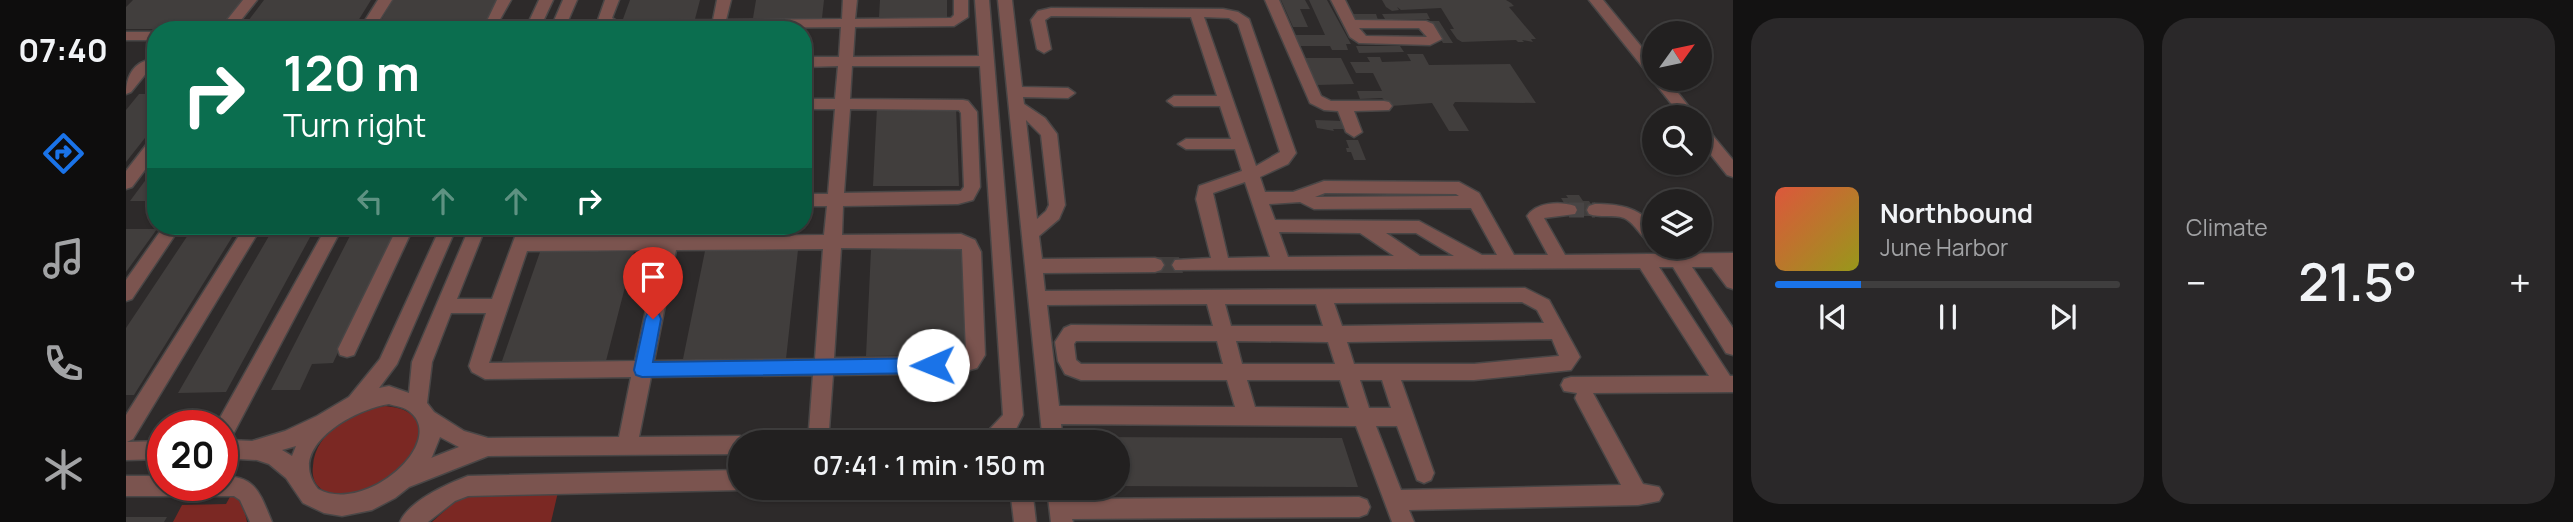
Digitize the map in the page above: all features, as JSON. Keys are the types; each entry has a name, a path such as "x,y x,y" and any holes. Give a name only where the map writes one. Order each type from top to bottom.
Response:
{"street":[{"path":"233,21 250,0"},
{"path":"372,21 385,0"},
{"path":"494,21 504,0"},
{"path":"537,21 546,0"},
{"path":"561,21 570,0"},
{"path":"606,21 612,0"},
{"path":"718,21 723,0"},
{"path":"819,430 850,0"},
{"path":"812,24 954,22 961,17 961,0"},
{"path":"982,0 1014,404 1009,426 1005,430"},
{"path":"1005,0 1051,430"},
{"path":"1272,0 1313,97 1325,105 1384,106"},
{"path":"1338,0 1350,24 1357,37 1364,40 1435,39 1428,27 1421,24 1350,24"},
{"path":"1596,0 1642,57"},
{"path":"1044,49 1038,20 1047,13 1168,6 1196,13 1233,15 1244,22 1288,153 1281,162 1252,175 1213,186 1204,194 1221,264"},
{"path":"1196,13 1281,263"},
{"path":"126,36 147,36"},
{"path":"812,62 987,61"},
{"path":"126,66 147,66"},
{"path":"126,89 147,69"},
{"path":"1669,91 1680,105"},
{"path":"1016,99 1068,93"},
{"path":"1016,99 1049,134 1057,205 1053,215 1031,233"},
{"path":"1174,102 1226,101"},
{"path":"812,104 959,104 968,110 972,187 967,196 812,200"},
{"path":"1344,106 1354,132"},
{"path":"971,142 993,142"},
{"path":"1186,144 1241,144"},
{"path":"1712,145 1733,171"},
{"path":"126,183 147,156"},
{"path":"1259,198 1290,198 1303,194 1307,200 1314,203 1393,195 1475,202 1509,262"},
{"path":"1560,261 1535,216 1542,211 1569,210"},
{"path":"1595,210 1623,210 1633,214 1642,224"},
{"path":"1361,225 1416,262"},
{"path":"1268,226 1419,227 1479,262"},
{"path":"126,294 167,235"},
{"path":"126,433 248,235"},
{"path":"235,410 330,235"},
{"path":"347,349 401,235"},
{"path":"238,449 253,449 289,439 354,403 387,364 445,235"},
{"path":"400,485 422,458 428,444 423,411 422,362 474,235"},
{"path":"524,235 479,362 485,371 960,365 970,362 976,351 972,252 965,242 697,235"},
{"path":"626,446 670,235"},
{"path":"1181,265 1655,259"},
{"path":"1672,259 1732,342"},
{"path":"1725,260 1733,282"},
{"path":"1645,261 1729,384"},
{"path":"1034,266 1155,265"},
{"path":"1322,295 1362,416 1403,522"},
{"path":"1037,298 1525,295 1543,305 1557,331 1570,357 1564,364 1495,371 1076,371 1067,362 1064,342 1068,335 1076,332 1334,334 1557,331"},
{"path":"1214,296 1247,416"},
{"path":"974,299 1006,299"},
{"path":"445,306 498,306"},
{"path":"1388,371 1424,473"},
{"path":"1395,500 1645,495 1578,392 1729,384"},
{"path":"354,403 389,396 405,398 457,438 488,447 728,445"},
{"path":"1049,415 1404,417"},
{"path":"300,482 299,468 303,452 324,422"},
{"path":"253,449 283,460 293,469 310,497 327,506 351,507 376,499 444,462 488,447"},
{"path":"126,451 147,450"},
{"path":"411,522 448,494 468,486 728,480"},
{"path":"126,486 237,486 248,493 261,522"},
{"path":"1022,500 1025,522"},
{"path":"1060,506 1189,515 1359,507"}],"shaded area":[{"path":"385,406 409,413 422,432 404,472 358,497 336,496 321,489 315,482 313,471 315,454 321,442 338,424 361,412"},
{"path":"558,492 551,522 432,522 461,496"},
{"path":"238,498 242,499 247,522 173,522 182,505 226,504 228,501 238,501"}],"building":[{"path":"133,0 242,0 225,21 147,21 147,29 126,29 126,7"},
{"path":"264,0 371,0 358,21 248,21"},
{"path":"393,0 499,0 489,21 381,21"},
{"path":"630,0 700,0 695,19 623,19"},
{"path":"756,0 824,0 822,18 753,18"},
{"path":"880,0 947,0 947,17 879,17"},
{"path":"1281,0 1305,0 1310,9 1300,9 1308,27 1293,27"},
{"path":"1309,0 1327,0 1351,44 1346,44 1348,50 1332,50 1330,46 1297,46 1292,35 1325,35"},
{"path":"1382,0 1506,0 1514,6 1509,7 1536,39 1531,39 1533,42 1462,42 1450,29 1454,29 1441,8 1401,10 1397,7 1399,10 1392,11"},
{"path":"1427,13 1430,19 1385,19 1382,14"},
{"path":"1351,14 1376,14 1378,20 1354,20"},
{"path":"1430,21 1439,21 1453,43 1443,43"},
{"path":"1356,46 1400,46 1404,52 1359,53"},
{"path":"1407,54 1423,54 1429,65 1510,64 1536,103 1455,102 1453,105 1469,131 1449,131 1432,103 1391,106 1382,98 1360,99 1357,91 1382,91 1373,73 1356,73 1350,62 1370,62 1367,57 1380,57 1382,62 1411,61"},
{"path":"1304,58 1341,58 1354,84 1317,85"},
{"path":"139,94 147,94 147,135 126,162 126,110"},
{"path":"877,107 956,107 959,186 873,186"},
{"path":"1315,120 1343,121 1346,129 1333,129 1334,131 1317,128"},
{"path":"1346,140 1358,140 1366,160 1354,160 1351,152 1347,152 1346,148 1349,148"},
{"path":"147,178 147,201 130,201"},
{"path":"1566,195 1579,195 1583,201 1589,201 1599,216 1572,216 1561,198 1568,198"},
{"path":"126,229 147,229 147,235 153,235 126,272"},
{"path":"188,235 233,235 134,395 126,395 126,328"},
{"path":"270,235 311,235 226,392 178,393"},
{"path":"350,235 394,235 333,363 312,364 300,390 271,390"},
{"path":"798,250 786,359 683,359 705,251"},
{"path":"871,250 961,250 965,355 866,356"},
{"path":"540,252 634,252 606,361 502,361"},
{"path":"1153,257 1179,257 1183,273 1157,273"},
{"path":"1130,437 1342,438 1358,487 1130,486"},
{"path":"126,517 167,517 164,522 126,522"}],"tunnel":[{"path":"1569,210 1595,210"}],"route":[{"path":"653,319 642,370 933,365"}]}
